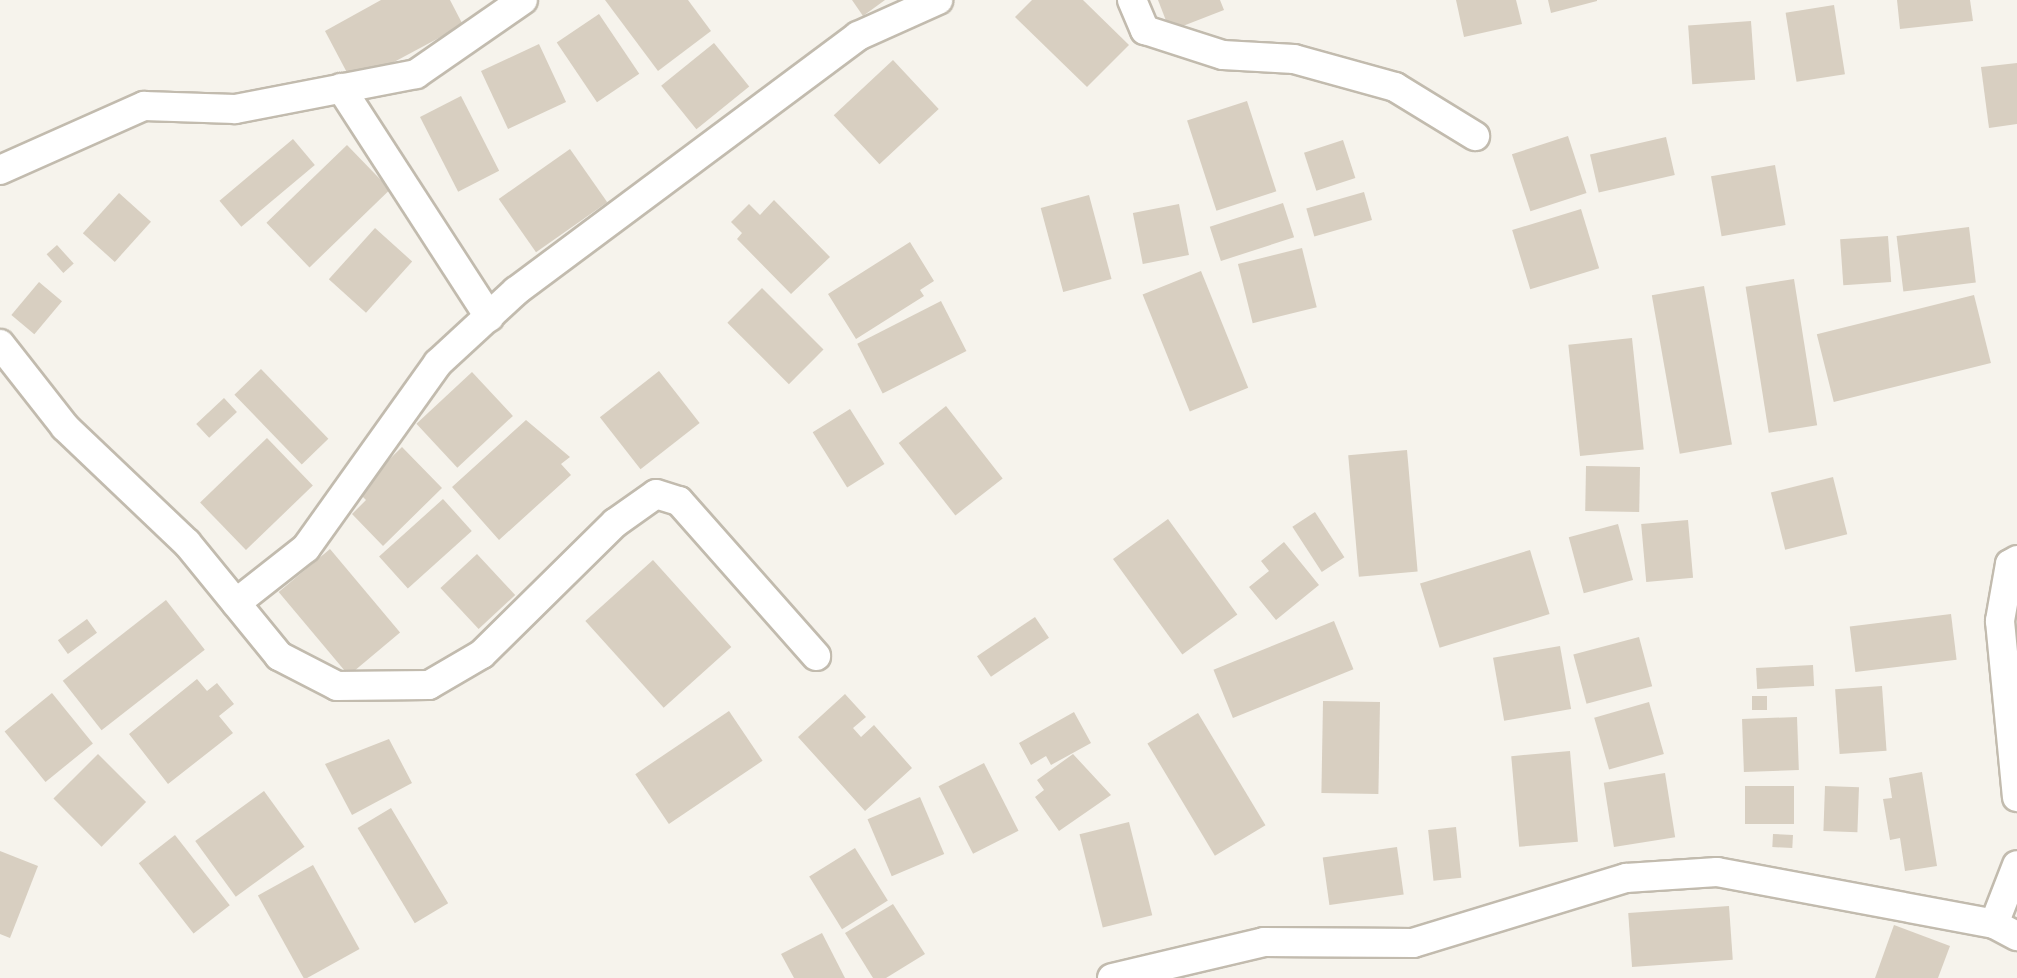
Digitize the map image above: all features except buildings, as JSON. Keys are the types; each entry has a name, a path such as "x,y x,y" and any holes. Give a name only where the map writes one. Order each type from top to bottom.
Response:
{"street":[{"path":"0,170 144,106 235,109 416,74 523,0"},
{"path":"236,603 306,548 438,363 489,317 858,36 938,0"},
{"path":"1132,0 1145,30 1223,55 1294,59 1395,87 1475,136"},
{"path":"341,88 489,317"},
{"path":"0,344 65,427 187,543 279,656 337,686 429,685 482,654 615,523 656,494 679,501 816,656"},
{"path":"2017,560 2010,564 2000,621 2017,797"},
{"path":"1112,978 1264,942 1413,943 1626,878 1717,872 2005,930 2017,865"}]}
